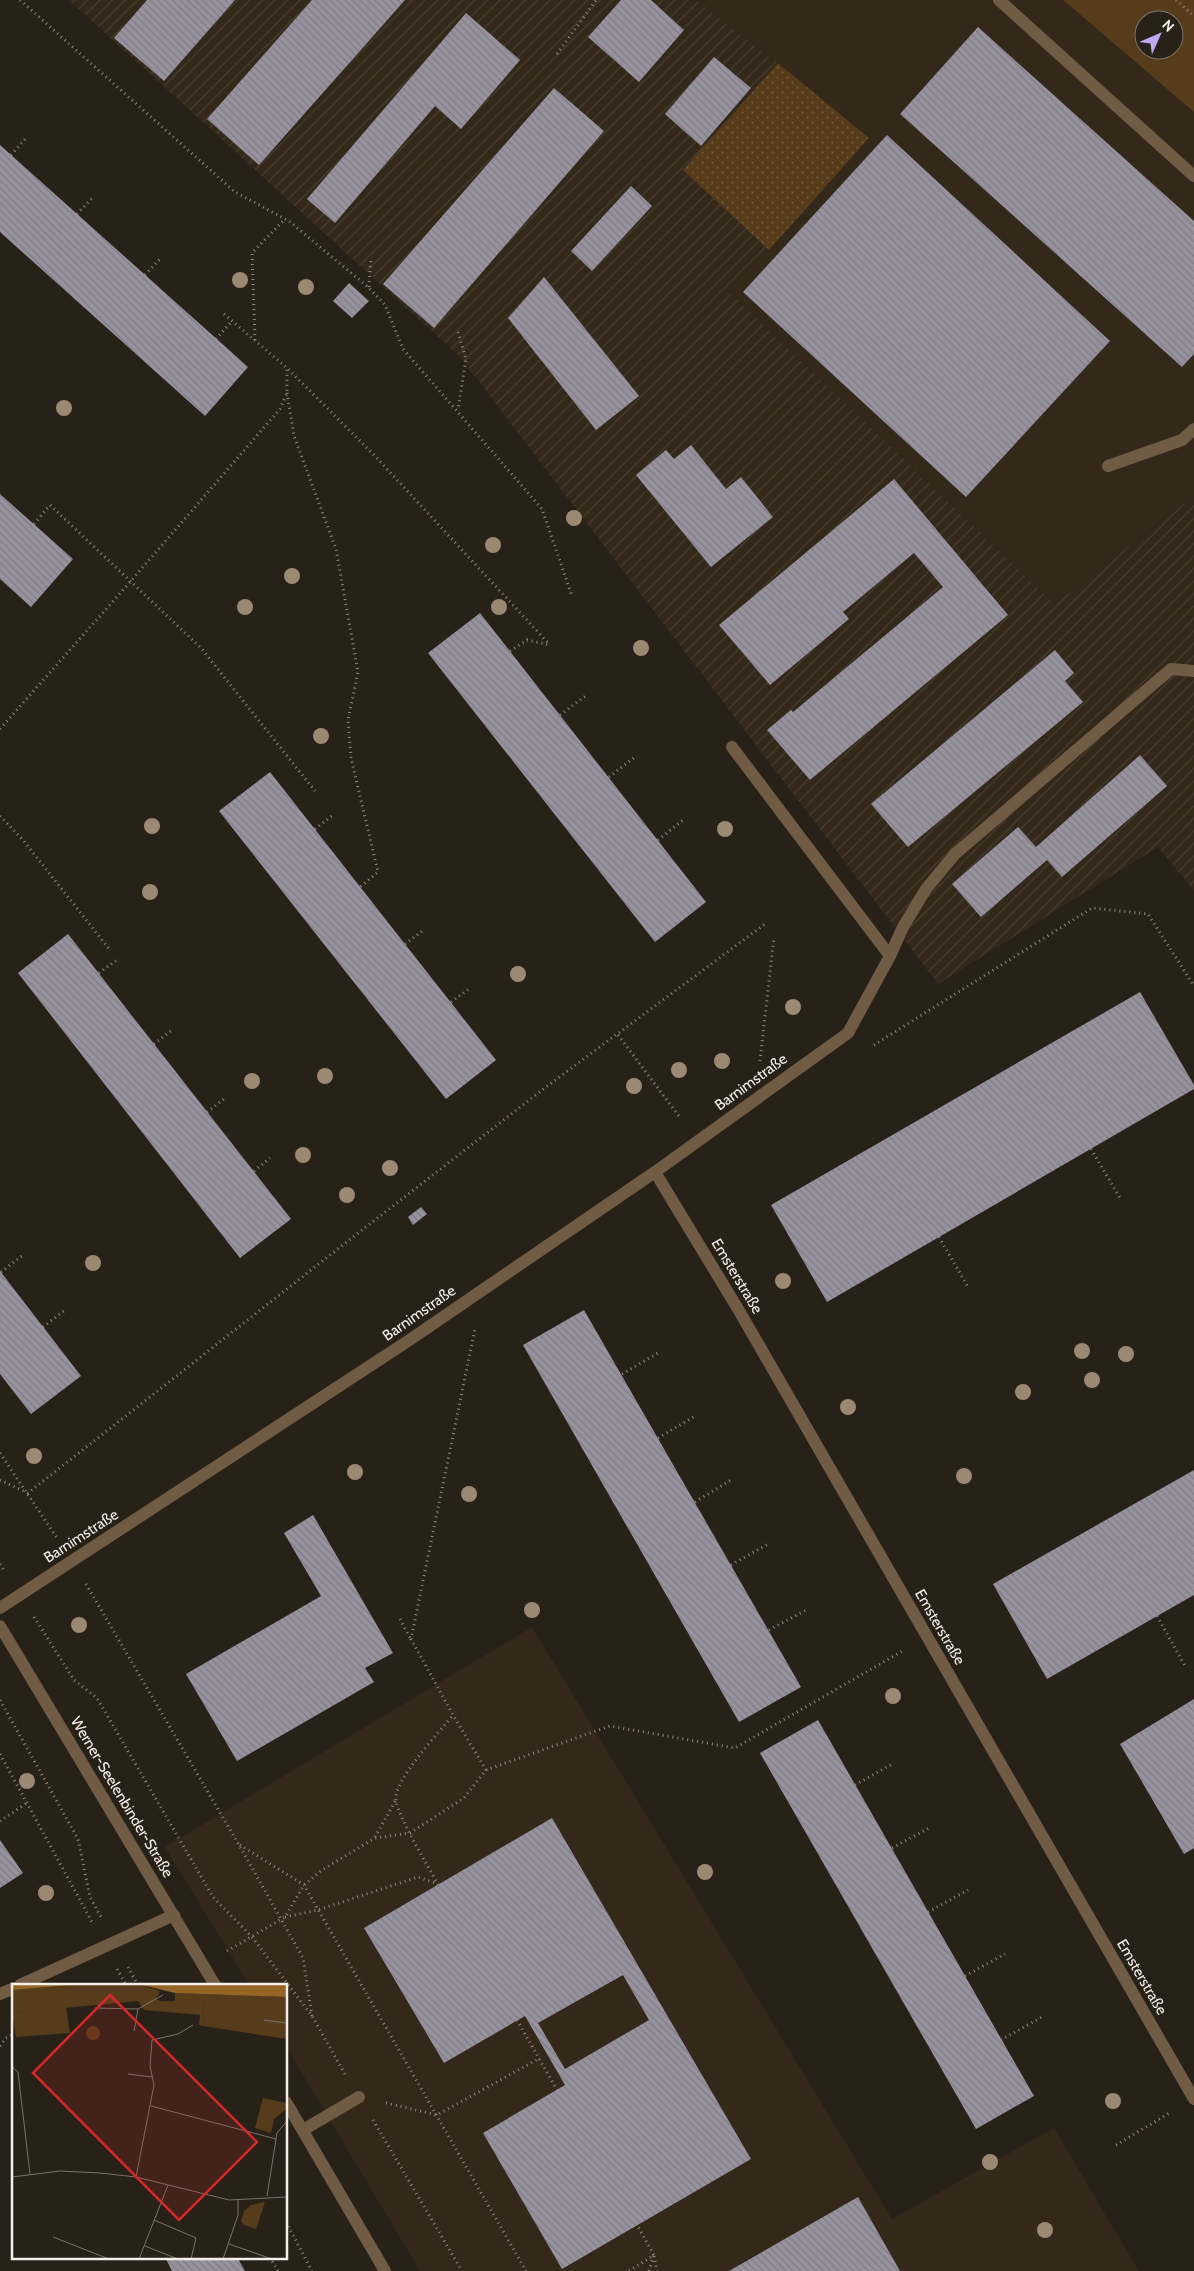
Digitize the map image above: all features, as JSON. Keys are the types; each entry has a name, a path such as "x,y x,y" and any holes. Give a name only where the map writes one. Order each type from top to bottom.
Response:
{"street":[{"path":"999,0 1194,176"},
{"path":"1108,466 1182,440 1194,430"},
{"path":"848,1033 890,956 903,927 926,889 955,854 1171,669 1194,671"},
{"path":"732,747 890,956"},
{"name":"Barnimstraße","path":"0,1608 364,1370 655,1172 848,1033"},
{"name":"Emsterstraße","path":"655,1172 738,1309 1194,2099"},
{"name":"Werner-Seelenbinder-Straße","path":"0,1626 214,1984"},
{"path":"22,1984 174,1915"},
{"path":"0,1994 12,1989"},
{"path":"304,2130 359,2097"},
{"path":"288,2105 385,2271"}],"path":[{"path":"20,0 235,192 285,220 369,288 385,305 403,350 458,410 542,509 572,596"},
{"path":"557,54 596,0"},
{"path":"1176,0 1194,16"},
{"path":"10,155 27,137"},
{"path":"77,214 93,197"},
{"path":"255,341 252,253 285,220"},
{"path":"369,288 371,257"},
{"path":"145,275 162,258"},
{"path":"224,314 287,368 374,455 550,645 527,640 510,651"},
{"path":"216,338 232,321"},
{"path":"458,332 466,359 458,410"},
{"path":"287,368 287,393 294,436 336,549 358,672 348,720 351,758 378,872 360,887"},
{"path":"0,729 280,409 287,393"},
{"path":"34,524 50,505 201,648 315,791"},
{"path":"560,715 586,695"},
{"path":"609,777 635,757"},
{"path":"315,829 332,815"},
{"path":"0,816 24,840 110,950"},
{"path":"658,840 684,820"},
{"path":"848,1033 873,1046 1092,908 1148,914 1194,986"},
{"path":"28,1493 539,1093 765,924"},
{"path":"405,944 424,930"},
{"path":"756,1098 774,938"},
{"path":"99,973 117,960"},
{"path":"451,1002 469,988"},
{"path":"154,1044 172,1030"},
{"path":"618,1035 698,1142"},
{"path":"207,1112 224,1099"},
{"path":"1092,1149 1120,1198"},
{"path":"254,1171 270,1158"},
{"path":"939,1237 968,1287"},
{"path":"1,1272 23,1255"},
{"path":"411,1639 484,1288"},
{"path":"43,1327 65,1310"},
{"path":"622,1374 658,1353"},
{"path":"658,1438 695,1416"},
{"path":"0,1453 72,1561 240,1845 303,1958 312,2016"},
{"path":"0,1480 28,1493"},
{"path":"695,1502 731,1480"},
{"path":"731,1565 768,1544"},
{"path":"0,1564 74,1680 97,1698 213,1897 252,1937 288,1984"},
{"path":"768,1630 806,1610"},
{"path":"1157,1616 1185,1666"},
{"path":"400,1619 486,1770"},
{"path":"285,1917 304,1885 322,1870 375,1838 410,1832 464,1798 486,1770 610,1726 735,1748 927,1637"},
{"path":"0,1700 78,1839 90,1897 126,1984"},
{"path":"375,1838 396,1800 403,1776 453,1715"},
{"path":"0,1754 110,1944 139,1984"},
{"path":"855,1785 894,1763"},
{"path":"202,1964 285,1917 318,1910 418,1877 438,1885 410,1832 396,1800"},
{"path":"0,1821 27,1803"},
{"path":"892,1848 931,1827"},
{"path":"240,1845 304,1885 526,2271"},
{"path":"928,1912 968,1890"},
{"path":"965,1976 1005,1954"},
{"path":"288,1984 312,2016 462,2271"},
{"path":"1001,2040 1042,2017"},
{"path":"517,2020 557,2090"},
{"path":"0,2046 6,2038 12,2035"},
{"path":"359,2097 437,2115 540,2058"},
{"path":"1116,2145 1194,2099"},
{"path":"637,2225 654,2255 657,2271"},
{"path":"288,2226 312,2271"},
{"path":"629,2271 654,2255"},
{"path":"649,2271 654,2255"},
{"path":"271,2258 278,2271"}],"shaded area":[{"path":"69,0 696,0 778,63 684,170 769,250 729,292 1055,604 1194,496 1194,891 1158,847 938,984 461,358"},
{"path":"696,0 1063,0 1194,112 1194,496 1055,604 729,292 869,138 778,63"},
{"path":"1063,0 1194,0 1194,112"},
{"path":"778,63 869,138 769,250 683,170"},
{"path":"532,1627 892,2219 1054,2128 1139,2271 420,2271 288,2050 288,1984 248,1984 165,1847"}],"building":[{"path":"147,0 235,0 164,81 114,38"},
{"path":"312,0 405,0 259,165 207,119"},
{"path":"621,0 651,0 684,30 639,82 588,37"},
{"path":"466,13 520,60 461,129 435,106 335,223 307,199"},
{"path":"978,27 1194,221 1194,354 1182,367 900,114"},
{"path":"714,57 751,88 701,146 665,114"},
{"path":"554,88 604,131 434,328 383,284"},
{"path":"887,135 1110,341 966,497 743,292"},
{"path":"0,145 248,367 205,416 0,232"},
{"path":"631,186 652,206 592,271 571,251"},
{"path":"544,277 639,396 596,430 508,318"},
{"path":"349,283 369,301 352,318 333,301"},
{"path":"691,445 726,489 741,477 773,517 711,567 636,475 666,450 674,459"},
{"path":"894,479 1008,615 810,780 767,730 791,710 793,712 943,587 914,553 843,612 849,619 770,685 719,625"},
{"path":"0,494 73,559 31,607 0,579"},
{"path":"480,613 706,902 655,942 428,653"},
{"path":"1055,650 1074,673 1065,681 1083,702 908,847 871,804"},
{"path":"1140,755 1167,786 1062,877 1047,860 981,917 952,884 1018,827 1036,847"},
{"path":"270,772 496,1060 446,1099 219,811"},
{"path":"68,934 291,1219 240,1258 18,973"},
{"path":"1140,992 1194,1085 1194,1089 827,1302 771,1205"},
{"path":"421,1207 427,1214 413,1225 408,1217"},
{"path":"0,1271 81,1376 31,1414 0,1374"},
{"path":"584,1310 801,1687 739,1722 523,1345"},
{"path":"1194,1470 1194,1595 1047,1679 993,1584"},
{"path":"313,1515 393,1653 365,1668 374,1682 237,1761 186,1674 321,1596 284,1533"},
{"path":"1194,1699 1194,1848 1184,1854 1120,1744"},
{"path":"818,1720 1034,2096 976,2129 760,1753"},
{"path":"552,1818 751,2159 562,2269 483,2133 565,2085 525,2016 444,2063 364,1928","holes":["623,1975 649,2020 565,2069 538,2023"]},
{"path":"0,1840 23,1873 0,1888"},
{"path":"858,2197 900,2271 729,2271"},
{"path":"166,2258 238,2258 245,2271 172,2271"}]}
